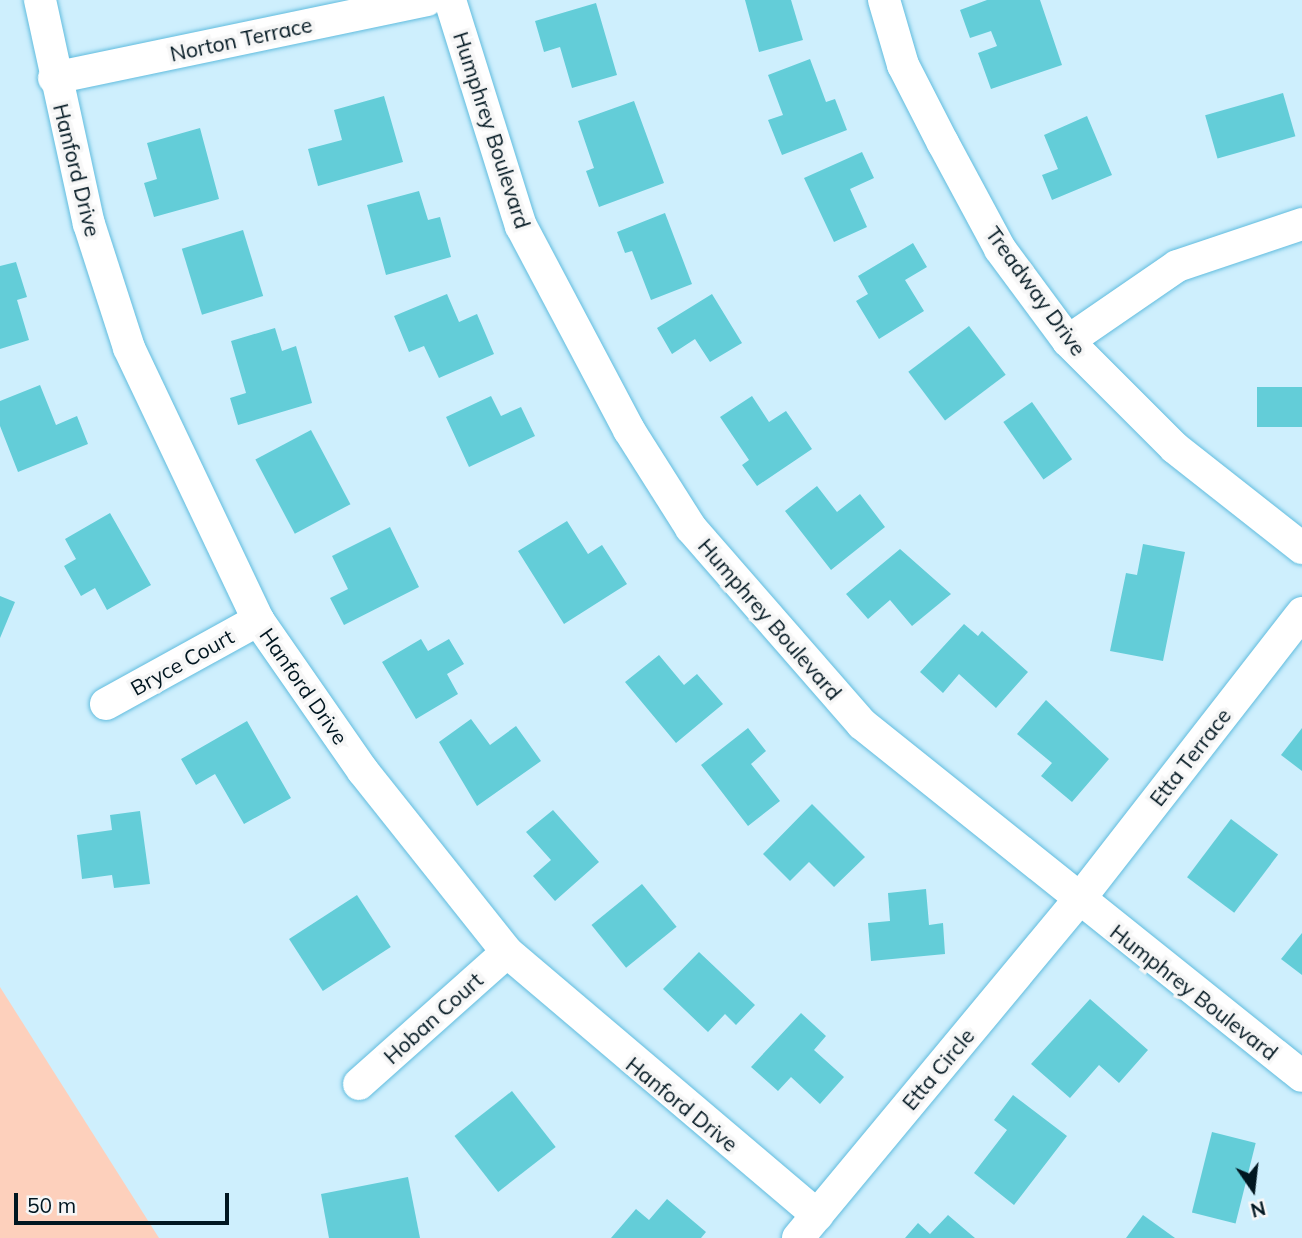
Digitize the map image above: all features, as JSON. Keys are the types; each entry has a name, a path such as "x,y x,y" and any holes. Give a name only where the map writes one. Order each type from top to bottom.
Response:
{"street":[{"name":"Hanford Drive","path":"40,0 54,78 89,224 129,348 258,620 363,771 507,952 808,1226"},
{"name":"Norton Terrace","path":"54,78 427,0"},
{"name":"Humphrey Boulevard","path":"450,0 521,226 629,430 691,528 862,724 1078,901 1302,1076"},
{"name":"Treadway Drive","path":"884,0 904,65 949,155 1000,249 1068,341 1175,448 1302,548"},
{"path":"1068,341 1177,266 1302,224"},
{"name":"Etta Terrace","path":"1078,901 1302,613"},
{"name":"Bryce Court","path":"106,704 258,620"},
{"name":"Etta Circle","path":"808,1226 1078,901"},
{"name":"Hoban Court","path":"359,1084 507,952"}],"shaded area":[{"path":"0,987 159,1238 0,1238"}],"building":[{"path":"745,0 791,0 803,40 759,52"},
{"path":"987,0 1040,0 1062,65 991,89 978,53 997,46 991,31 970,38 960,10"},
{"path":"596,3 617,75 572,88 560,47 544,52 535,21"},
{"path":"810,59 826,102 835,99 847,130 782,155 768,120 783,115 768,75"},
{"path":"1283,93 1295,136 1218,159 1205,115"},
{"path":"384,96 403,162 318,186 308,149 342,140 334,110"},
{"path":"634,101 664,183 599,207 586,171 594,168 578,121"},
{"path":"1087,116 1112,175 1052,200 1042,175 1058,169 1044,135"},
{"path":"200,128 219,199 154,217 144,183 157,179 147,143"},
{"path":"862,152 874,178 850,189 867,227 834,242 804,178"},
{"path":"419,191 428,220 440,217 451,257 386,275 367,205"},
{"path":"665,213 692,284 651,300 632,251 625,253 617,232"},
{"path":"243,230 263,296 202,315 182,249"},
{"path":"913,243 927,267 905,280 924,311 879,339 856,301 868,294 858,276"},
{"path":"16,262 27,297 17,300 29,340 0,349 0,266"},
{"path":"447,294 459,322 477,314 494,354 439,378 424,346 409,352 394,316"},
{"path":"712,294 742,343 710,362 695,339 672,354 657,328"},
{"path":"969,326 1006,375 945,420 908,372"},
{"path":"275,328 282,351 296,346 312,403 238,425 230,398 246,393 231,341"},
{"path":"40,385 56,425 77,416 88,444 18,472 0,426 0,401"},
{"path":"1257,387 1302,387 1302,427 1257,427"},
{"path":"491,396 501,416 521,407 535,436 469,467 446,417"},
{"path":"752,396 769,422 786,411 812,449 757,486 742,465 749,460 720,417"},
{"path":"1032,402 1072,459 1043,479 1003,422"},
{"path":"311,430 350,504 295,534 255,460"},
{"path":"817,486 837,512 860,494 885,527 831,570 785,511"},
{"path":"110,513 151,585 107,610 95,588 81,596 64,566 76,559 65,539"},
{"path":"567,521 588,554 602,545 627,584 564,624 518,551"},
{"path":"390,527 419,587 344,625 330,598 348,589 332,556"},
{"path":"1143,544 1185,552 1163,661 1110,651 1126,573 1137,575"},
{"path":"900,549 951,594 912,626 890,600 868,619 846,594"},
{"path":"0,596 15,602 0,638"},
{"path":"964,624 978,636 982,631 1028,672 996,708 959,674 943,693 920,672"},
{"path":"421,639 428,651 449,639 464,664 447,674 458,694 416,719 382,662"},
{"path":"659,655 684,685 697,674 723,704 676,743 625,682"},
{"path":"1046,700 1109,759 1072,802 1041,776 1052,763 1017,734"},
{"path":"471,719 490,745 516,726 541,761 477,806 439,742"},
{"path":"247,721 291,798 244,824 215,774 196,785 181,759"},
{"path":"748,728 766,751 751,764 780,801 748,826 701,765"},
{"path":"1302,728 1302,771 1281,755"},
{"path":"812,804 865,857 834,887 809,862 790,881 763,854"},
{"path":"553,810 599,862 555,901 533,876 551,860 526,832"},
{"path":"140,811 150,884 114,888 112,875 82,879 77,835 112,830 110,815"},
{"path":"1231,819 1278,855 1234,913 1187,877"},
{"path":"642,884 677,927 626,968 591,925"},
{"path":"926,889 929,925 943,923 945,954 871,961 868,923 890,921 888,893"},
{"path":"357,895 391,947 323,991 289,939"},
{"path":"1302,933 1302,975 1281,959"},
{"path":"699,952 755,1005 736,1025 725,1014 708,1032 663,989"},
{"path":"1090,999 1148,1050 1119,1083 1099,1065 1070,1098 1031,1064"},
{"path":"801,1013 826,1036 814,1050 844,1077 820,1104 791,1077 778,1091 751,1067"},
{"path":"512,1091 556,1147 498,1192 454,1136"},
{"path":"1013,1095 1067,1136 1014,1205 974,1173 1007,1130 994,1120"},
{"path":"1212,1132 1256,1143 1236,1223 1192,1213"},
{"path":"408,1177 420,1238 329,1238 321,1194"},
{"path":"667,1199 706,1232 701,1238 611,1238 636,1209 649,1220"},
{"path":"948,1215 975,1238 905,1238 918,1223 930,1234"},
{"path":"1143,1215 1175,1238 1126,1238"}]}
